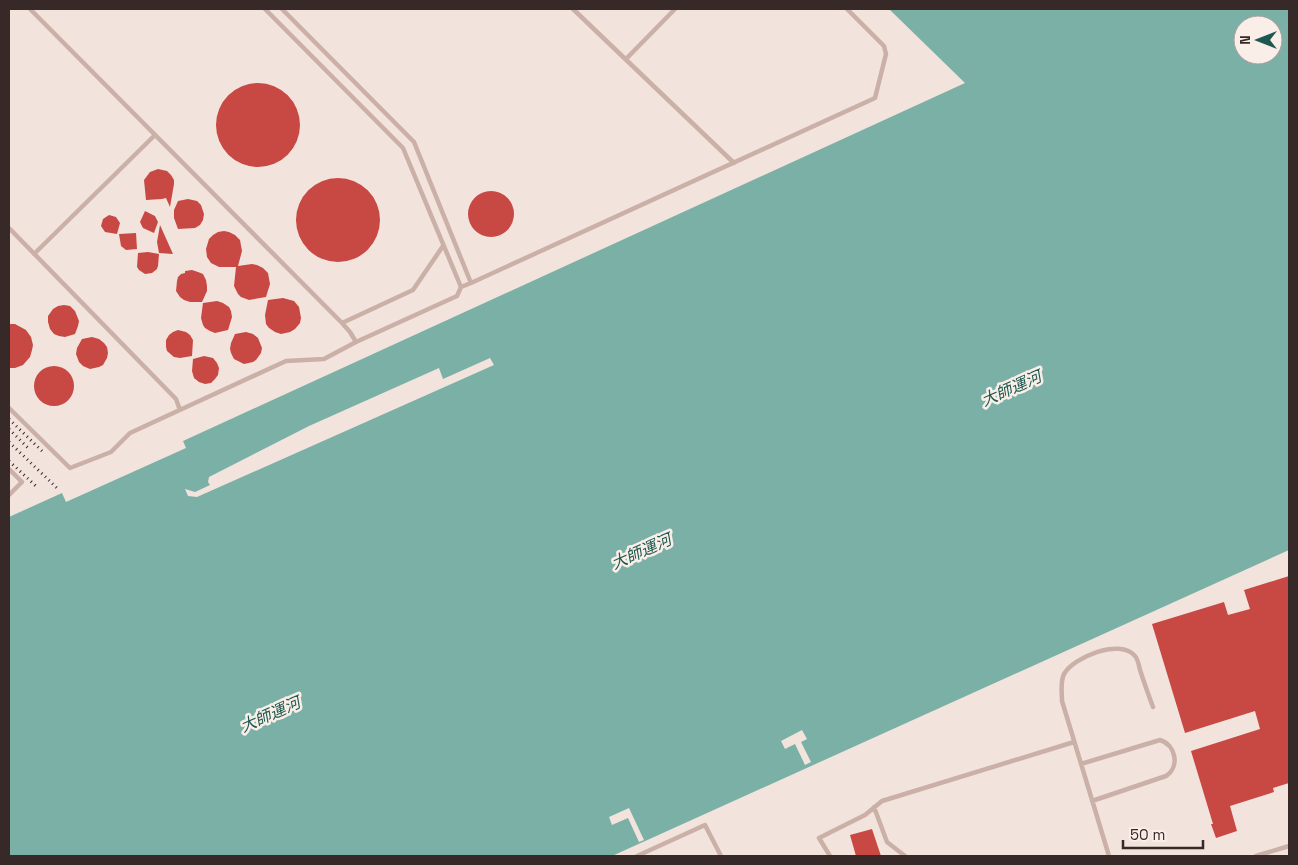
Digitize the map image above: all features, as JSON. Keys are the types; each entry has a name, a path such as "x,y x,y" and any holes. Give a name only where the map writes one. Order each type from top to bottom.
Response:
{"lane":[{"path":"30,9 342,323 356,342"},
{"path":"266,9 403,148 461,287"},
{"path":"282,9 414,142 471,283"},
{"path":"573,9 734,163"},
{"path":"626,59 676,9"},
{"path":"9,408 70,468 111,452 130,433 286,361 324,359 356,342 457,296 461,287 876,98 886,54 884,46 847,9"},
{"path":"34,254 156,135"},
{"path":"9,228 176,399 180,410"},
{"path":"342,323 413,290 443,246"},
{"path":"9,469 22,482 9,495"},
{"path":"1109,856 1062,701 1062,681 1070,667 1088,656 1099,651 1127,649 1136,656 1152,706"},
{"path":"1081,764 1160,740 1165,742 1174,755 1175,762 1172,772 1166,776 1092,800"},
{"path":"830,856 819,838 865,815 882,801 1074,742"},
{"path":"874,807 887,842 905,856"},
{"path":"637,856 705,825 721,856"},
{"path":"1256,856 1289,846"}],"water":[{"name":"大師運河","path":"889,9 1289,9 1289,550 612,856 9,856 9,517 62,493 66,502 186,448 183,441 965,83"}],"pier":[{"path":"490,358 494,365 197,497 188,496 185,489 195,492 210,485 208,482 209,477 309,426 439,368 443,379"},
{"path":"802,730 807,739 801,742 811,762 805,765 795,744 785,749 781,741"},
{"path":"629,808 644,840 639,842 628,818 612,825 609,817"}],"building":[{"path":"258,83 274,86 288,95 297,109 300,125 297,141 288,155 274,164 258,167 242,164 228,155 219,141 216,125 219,109 228,95 242,86"},
{"path":"158,169 167,171 174,180 170,207 166,198 146,200 144,180 150,172"},
{"path":"338,178 354,181 368,190 377,204 380,220 377,236 368,250 354,259 338,262 322,259 308,250 299,236 296,220 299,204 308,190 322,181"},
{"path":"496,191 508,197 513,205 513,223 508,231 500,236 486,237 474,231 469,223 468,209 474,197 482,192"},
{"path":"188,199 197,201 201,205 204,214 203,220 195,228 178,229 174,218 174,210 178,201"},
{"path":"145,211 155,216 158,222 154,233 143,228 140,222"},
{"path":"109,215 116,217 120,223 117,234 105,232 101,226 103,219"},
{"path":"160,225 173,254 159,253 157,242"},
{"path":"224,231 235,235 240,240 242,251 238,266 257,265 268,273 270,284 266,297 249,300 241,297 234,286 236,267 219,267 211,263 207,257 206,249 209,239 218,232"},
{"path":"136,233 137,249 126,250 121,246 119,234"},
{"path":"138,253 159,254 158,266 152,273 145,274 137,267"},
{"path":"192,270 203,274 206,280 207,291 202,302 184,300 176,291 178,277 185,273 185,271"},
{"path":"283,298 294,301 299,307 301,318 300,323 295,329 281,334 269,328 266,324 265,315 268,300"},
{"path":"217,301 229,307 232,317 228,330 215,333 205,328 201,318 203,303"},
{"path":"64,305 70,306 75,311 79,321 75,334 65,337 54,334 48,322 48,316 53,309"},
{"path":"9,324 15,324 26,330 31,337 33,345 30,357 23,365 15,368 9,368"},
{"path":"178,330 186,332 193,340 192,356 174,357 167,351 166,340 169,335"},
{"path":"246,332 258,338 262,348 256,360 244,364 234,359 230,349 235,334"},
{"path":"92,337 104,343 108,353 103,365 90,369 79,362 76,354 82,339"},
{"path":"204,356 213,358 219,368 215,379 211,383 205,384 194,378 192,371 193,359"},
{"path":"54,366 65,369 71,375 74,386 71,397 65,403 54,406 43,403 37,397 34,386 37,375 43,369"},
{"path":"1289,576 1289,783 1273,788 1274,792 1230,806 1237,831 1216,838 1191,751 1260,729 1255,711 1185,733 1152,624 1224,602 1228,615 1250,609 1244,590"},
{"path":"872,829 881,856 856,856 850,835"}],"railway":[{"path":"9,419 42,451"},
{"path":"9,429 29,449"},
{"path":"9,442 57,488"},
{"path":"9,461 38,488"}]}
